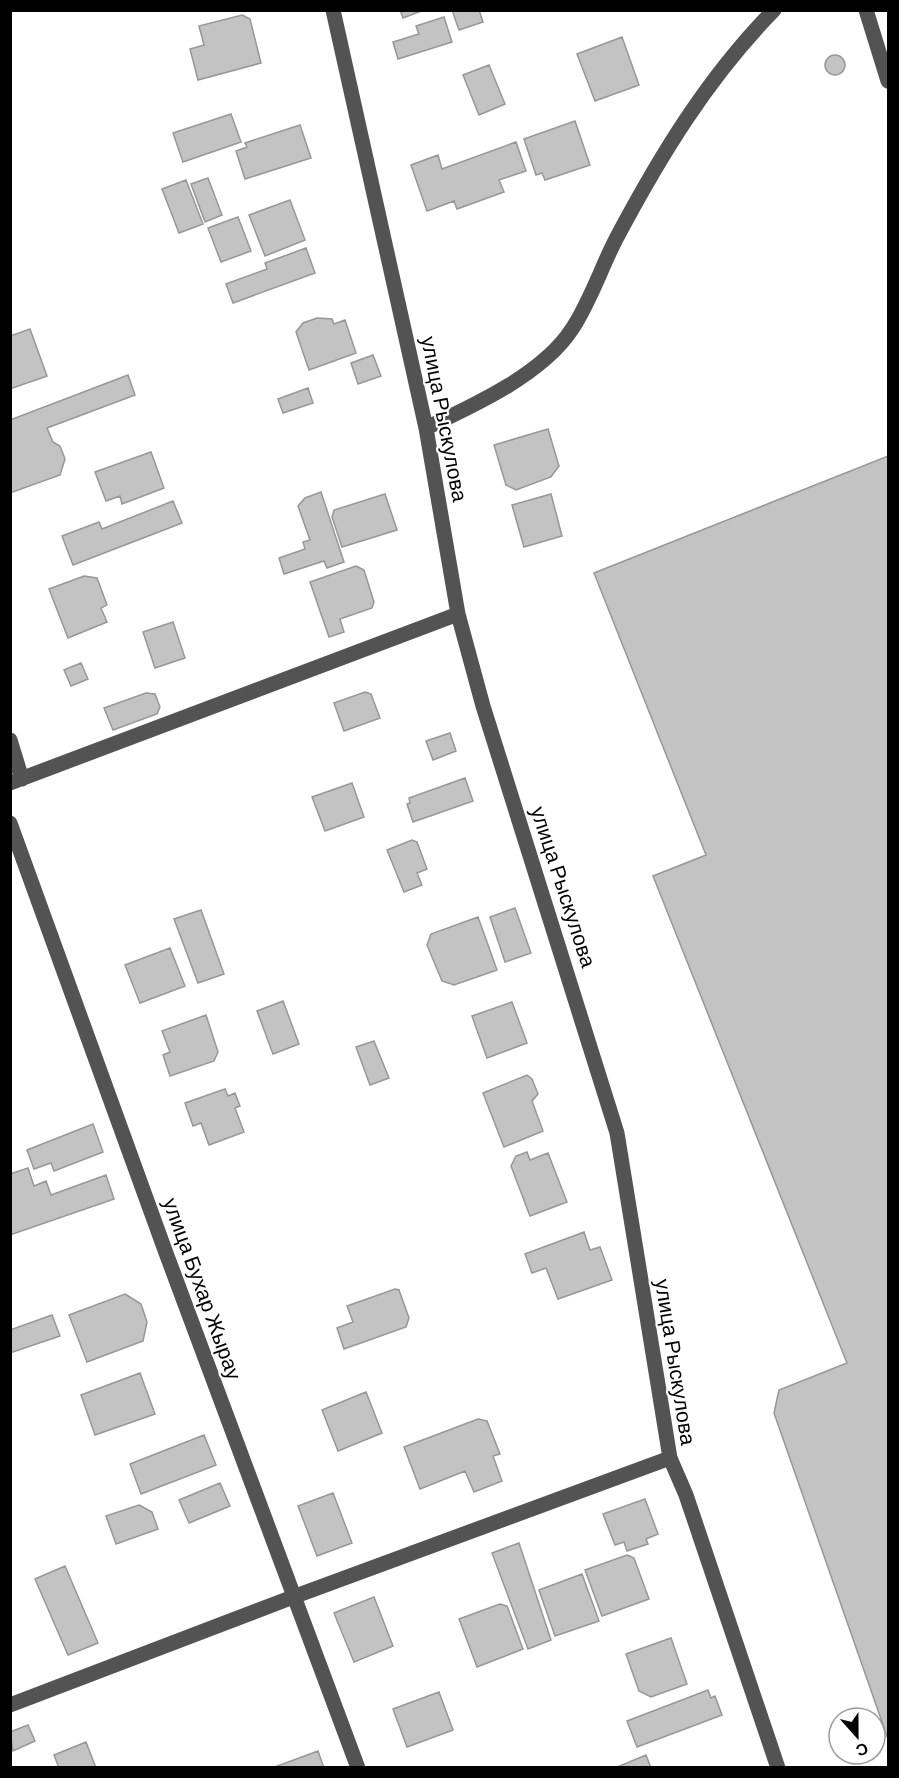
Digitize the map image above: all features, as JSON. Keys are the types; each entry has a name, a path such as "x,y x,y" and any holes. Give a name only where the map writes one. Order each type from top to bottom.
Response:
{"street":[{"name":"улица Рыскулова","path":"333,10 426,428 458,614 483,706 616,1133 670,1458 686,1495 778,1767"},
{"path":"426,428 490,398 545,358 572,330 653,171 706,87 774,10"},
{"path":"866,10 888,81"},
{"path":"10,740 16,781 458,614"},
{"name":"улица Бухар Жырау","path":"10,823 293,1597 358,1767"},
{"path":"10,1705 293,1597 670,1458"}],"building":[{"path":"400,10 424,10 403,18"},
{"path":"452,10 479,10 483,22 459,30"},
{"path":"242,15 250,19 261,63 198,80 190,49 204,45 199,26"},
{"path":"444,17 452,42 398,59 393,42 419,34 416,26"},
{"path":"622,37 639,85 595,101 577,54"},
{"path":"835,55 842,58 845,65 842,72 835,75 828,72 825,65 828,58"},
{"path":"489,65 505,104 479,115 463,75"},
{"path":"231,114 241,142 183,162 173,133"},
{"path":"575,121 590,165 545,180 542,173 536,175 524,139"},
{"path":"300,125 311,158 245,179 236,151 247,147 245,143"},
{"path":"516,142 526,171 499,180 504,192 457,209 454,201 427,211 411,165 438,155 442,169"},
{"path":"208,178 222,215 205,222 191,184"},
{"path":"186,180 203,224 179,233 162,189"},
{"path":"290,200 305,240 265,256 249,215"},
{"path":"238,217 251,251 221,262 208,228"},
{"path":"306,248 315,273 233,303 226,284 267,269 265,263"},
{"path":"317,318 332,319 334,324 345,320 356,353 309,370 296,332 303,323"},
{"path":"30,329 47,376 10,389 10,336"},
{"path":"373,355 381,376 358,384 351,363"},
{"path":"128,375 135,395 47,428 53,442 60,446 65,459 60,475 10,493 10,420"},
{"path":"308,388 313,403 283,413 278,399"},
{"path":"548,429 559,466 551,477 516,490 506,485 494,445"},
{"path":"151,452 164,488 122,504 120,496 106,501 95,472"},
{"path":"888,456 888,1739 887,1706 876,1706 774,1413 779,1390 847,1363 653,876 706,855 594,573"},
{"path":"321,492 344,562 327,568 324,561 284,574 279,558 305,549 303,542 310,540 298,506 305,498"},
{"path":"385,494 397,530 342,547 332,517 334,510"},
{"path":"551,494 562,536 524,547 512,505"},
{"path":"173,501 182,523 73,565 62,536 99,522 102,529"},
{"path":"356,566 364,570 374,602 372,608 340,619 344,632 329,637 310,582"},
{"path":"84,576 97,578 107,605 101,608 107,622 68,638 49,589"},
{"path":"173,622 185,658 155,668 143,632"},
{"path":"81,663 88,679 71,686 64,670"},
{"path":"365,692 371,694 380,718 344,731 334,703"},
{"path":"146,693 155,694 160,707 157,714 113,730 104,708"},
{"path":"450,733 456,751 433,760 426,741"},
{"path":"465,778 473,801 413,822 407,804 410,803 409,798"},
{"path":"352,783 364,817 325,831 312,797"},
{"path":"412,840 417,842 427,869 417,873 422,885 404,892 387,850"},
{"path":"515,908 531,953 505,962 490,917"},
{"path":"201,910 224,974 198,983 174,919"},
{"path":"478,917 497,970 454,985 442,981 427,945 431,934"},
{"path":"170,948 185,986 140,1003 125,965"},
{"path":"283,1001 299,1044 273,1054 257,1011"},
{"path":"512,1002 527,1043 487,1058 472,1016"},
{"path":"206,1015 218,1052 214,1061 170,1076 163,1055 170,1052 162,1031"},
{"path":"374,1041 389,1078 370,1085 356,1047"},
{"path":"527,1075 532,1079 538,1094 532,1101 543,1131 504,1147 483,1093"},
{"path":"225,1089 228,1096 235,1093 240,1106 235,1108 244,1132 209,1145 201,1123 193,1126 185,1103"},
{"path":"93,1124 103,1152 54,1171 51,1163 34,1169 27,1150"},
{"path":"527,1152 530,1160 548,1153 567,1202 530,1216 511,1166 516,1156"},
{"path":"28,1168 34,1186 46,1181 51,1195 106,1175 114,1199 10,1235 10,1174"},
{"path":"584,1232 590,1250 600,1247 612,1280 558,1299 546,1268 532,1273 525,1254"},
{"path":"395,1289 399,1290 409,1318 406,1327 344,1349 337,1328 353,1322 347,1306"},
{"path":"125,1294 141,1304 147,1322 143,1341 87,1362 69,1315"},
{"path":"52,1315 60,1336 10,1353 10,1330"},
{"path":"140,1373 155,1414 95,1435 81,1395"},
{"path":"366,1392 382,1433 338,1451 322,1410"},
{"path":"478,1419 487,1421 500,1454 493,1456 502,1481 474,1492 465,1471 420,1489 404,1447"},
{"path":"204,1435 216,1465 141,1494 130,1464"},
{"path":"220,1483 230,1506 189,1523 179,1500"},
{"path":"333,1493 352,1543 317,1556 298,1506"},
{"path":"645,1499 658,1534 646,1539 648,1544 627,1551 624,1542 615,1545 603,1514"},
{"path":"139,1505 152,1512 158,1529 116,1544 106,1516"},
{"path":"519,1543 551,1640 528,1649 492,1553"},
{"path":"627,1555 634,1558 649,1599 602,1616 585,1570"},
{"path":"65,1566 98,1643 68,1655 35,1579"},
{"path":"582,1574 599,1621 555,1636 539,1590"},
{"path":"374,1597 393,1646 354,1662 334,1613"},
{"path":"500,1604 507,1606 523,1649 477,1667 459,1619"},
{"path":"671,1638 687,1684 651,1697 639,1691 626,1654"},
{"path":"708,1690 711,1698 715,1696 722,1715 637,1747 627,1721"},
{"path":"439,1692 453,1730 407,1747 393,1709"},
{"path":"28,1725 35,1741 13,1751 10,1732"},
{"path":"86,1742 96,1768 59,1768 54,1755"},
{"path":"318,1751 324,1768 272,1768"},
{"path":"646,1755 651,1768 615,1768"}]}
